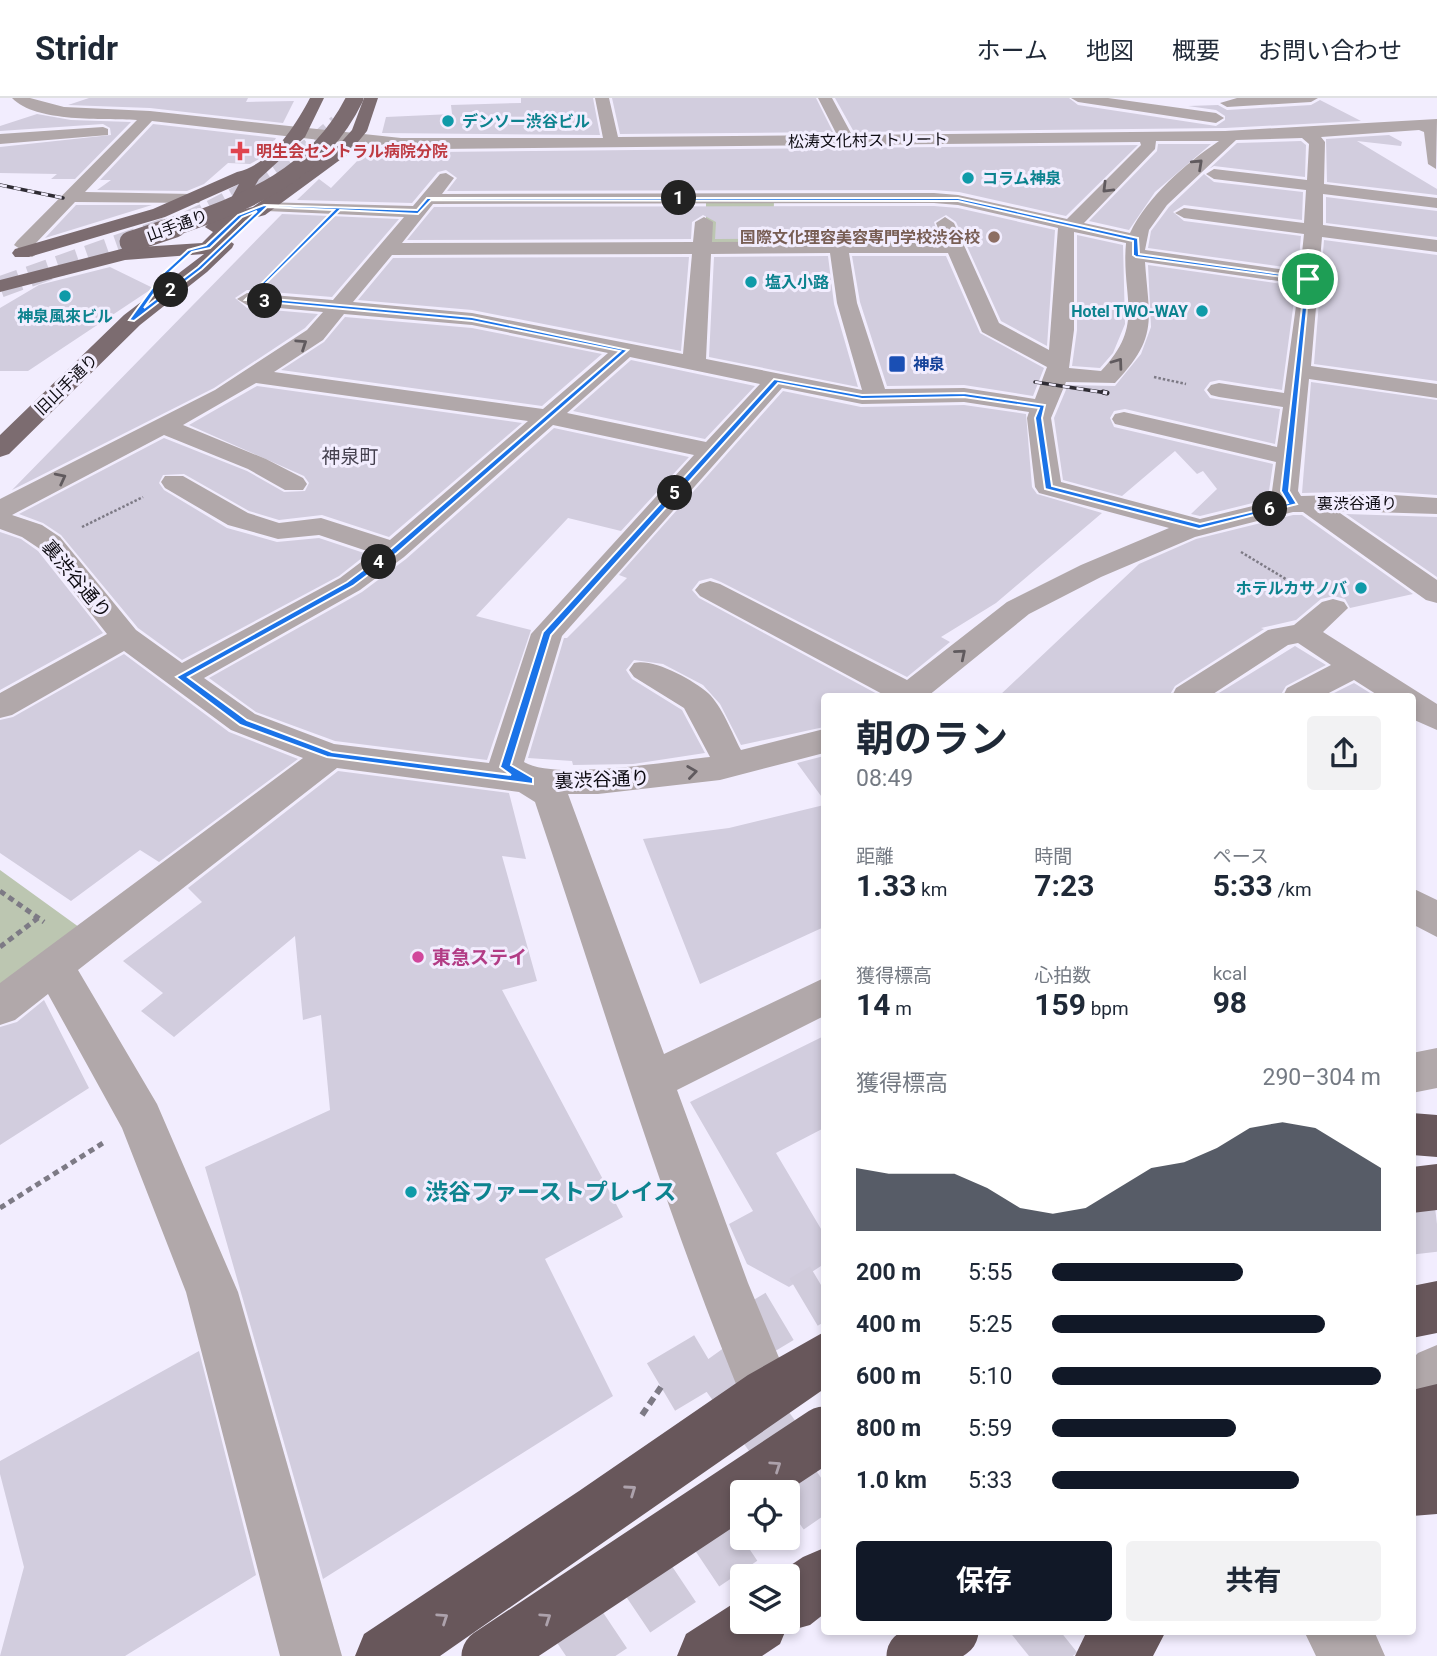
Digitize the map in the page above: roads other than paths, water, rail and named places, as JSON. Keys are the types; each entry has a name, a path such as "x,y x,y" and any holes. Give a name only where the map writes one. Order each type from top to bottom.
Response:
{"highway":[{"path":"1416,1134 1437,1136"},
{"path":"1416,1190 1437,1187"},
{"path":"1416,1311 1437,1307"},
{"path":"386,1656 600,1512 767,1394 821,1361"},
{"path":"1416,1417 1437,1411"},
{"path":"489,1656 821,1436"},
{"path":"1416,1458 1437,1450"},
{"path":"1416,1487 1437,1485"},
{"path":"800,1594 821,1580"},
{"path":"708,1656 740,1634"},
{"path":"914,1656 945,1635"},
{"path":"1106,1656 1130,1635"}],"main road":[{"path":"190,251 236,205 252,176 299,134 317,98"},
{"name":"山手通り","path":"0,267 124,239 205,205 280,168 320,133 337,98"},
{"name":"山手通り","path":"0,277 221,209 297,170 321,152 339,134 355,98"},
{"path":"0,286 125,254 190,251 208,247 240,216 262,208 332,159 353,140 363,124 371,98"},
{"path":"0,258 118,226 193,199 243,176 252,176"},
{"name":"旧山手通り","path":"0,449 132,320 200,268 262,208"},
{"name":"旧山手通り","path":"132,320 165,274 190,251"}],"street":[{"path":"0,104 39,98"},
{"path":"32,251 24,245 136,130 162,98"},
{"path":"602,98 612,144"},
{"path":"825,98 847,140"},
{"path":"1079,98 1255,124"},
{"path":"1223,100 1311,98"},
{"path":"21,99 67,111 149,116 225,125"},
{"path":"1223,100 1255,124"},
{"name":"松涛文化村ストリート","path":"225,125 353,140 474,145 612,144 704,150 847,140 1225,136 1255,124 1306,134 1429,125"},
{"path":"0,139 225,125"},
{"path":"1429,125 1436,164"},
{"path":"1306,134 1317,142 1312,230 1319,256 1308,279 1285,491 1437,594"},
{"path":"934,198 990,327 1058,369 1107,378 1115,370 1139,329 1136,247 1157,209 1196,165 1230,141 1225,136"},
{"path":"1147,137 1149,146 1065,231 1063,330 1058,369 1039,418 1048,488 1199,527"},
{"path":"0,510 253,376 315,335 474,145"},
{"path":"1214,173 1437,202"},
{"path":"694,363 704,248 704,178"},
{"path":"72,197 193,199"},
{"path":"262,208 338,209 704,198 934,198 958,200 1070,224 1136,247 1308,279"},
{"path":"1184,213 1437,246"},
{"path":"387,249 956,247"},
{"path":"839,248 847,303 876,398"},
{"path":"247,299 472,319 876,398 964,395 1043,407"},
{"path":"181,677 350,584 394,551 625,350"},
{"path":"1300,370 1437,391"},
{"path":"253,376 549,417 712,451"},
{"path":"767,1394 723,1286 551,795 506,767 547,634 776,380"},
{"path":"1219,390 1296,402"},
{"path":"1124,419 1289,457"},
{"path":"162,426 257,464 294,484"},
{"path":"174,482 238,519 278,531 321,526 394,551"},
{"name":"裏渋谷通り","path":"913,693 1018,608 1091,571 1199,527 1301,504 1379,502 1437,506"},
{"name":"裏渋谷通り","path":"0,520 32,531 50,542 125,637 243,722 330,755 530,781 662,777 732,765 821,742"},
{"path":"710,590 903,693"},
{"path":"1193,693 1279,637 1303,633 1333,608"},
{"path":"1303,633 1397,693"},
{"path":"0,707 125,637"},
{"path":"1304,693 1354,666"},
{"path":"645,670 696,701 732,765"},
{"path":"1416,706 1437,719"},
{"path":"0,1007 330,755"},
{"path":"1416,906 1437,921"},
{"path":"54,966 141,1119 212,1292 311,1656"},
{"path":"650,1082 821,997"},
{"path":"1416,1072 1437,1068"},
{"path":"1416,1396 1437,1372"},
{"path":"1338,1635 1354,1656"}],"tunnel":[{"path":"165,229 256,184 318,140 337,123"},
{"path":"0,287 169,227"},
{"path":"1416,1227 1437,1224"},
{"path":"714,1355 821,1292"},
{"path":"661,1387 714,1355"},
{"path":"714,1355 821,1504"},
{"path":"800,1499 821,1484"},
{"path":"566,1656 730,1546"},
{"path":"1029,1656 1055,1635"}],"railway":[{"path":"0,185 63,198"},
{"path":"1035,382 1107,393 1103,392"}],"place":[{"name":"デンソー渋谷ビル","path":"448,121"},
{"name":"明生会セントラル病院分院","path":"240,151"},
{"name":"コラム神泉","path":"968,178"},
{"name":"国際文化理容美容専門学校渋谷校","path":"994,237"},
{"name":"塩入小路","path":"751,282"},
{"name":"神泉風來ビル","path":"65,296"},
{"name":"Hotel TWO-WAY","path":"1202,311"},
{"name":"神泉","path":"897,364"},
{"name":"ホテルカサノバ","path":"1361,588"},
{"name":"東急ステイ","path":"418,957"},
{"name":"渋谷ファーストプレイス","path":"411,1192"}],"district":[{"name":"神泉町","path":"350,456"}]}
